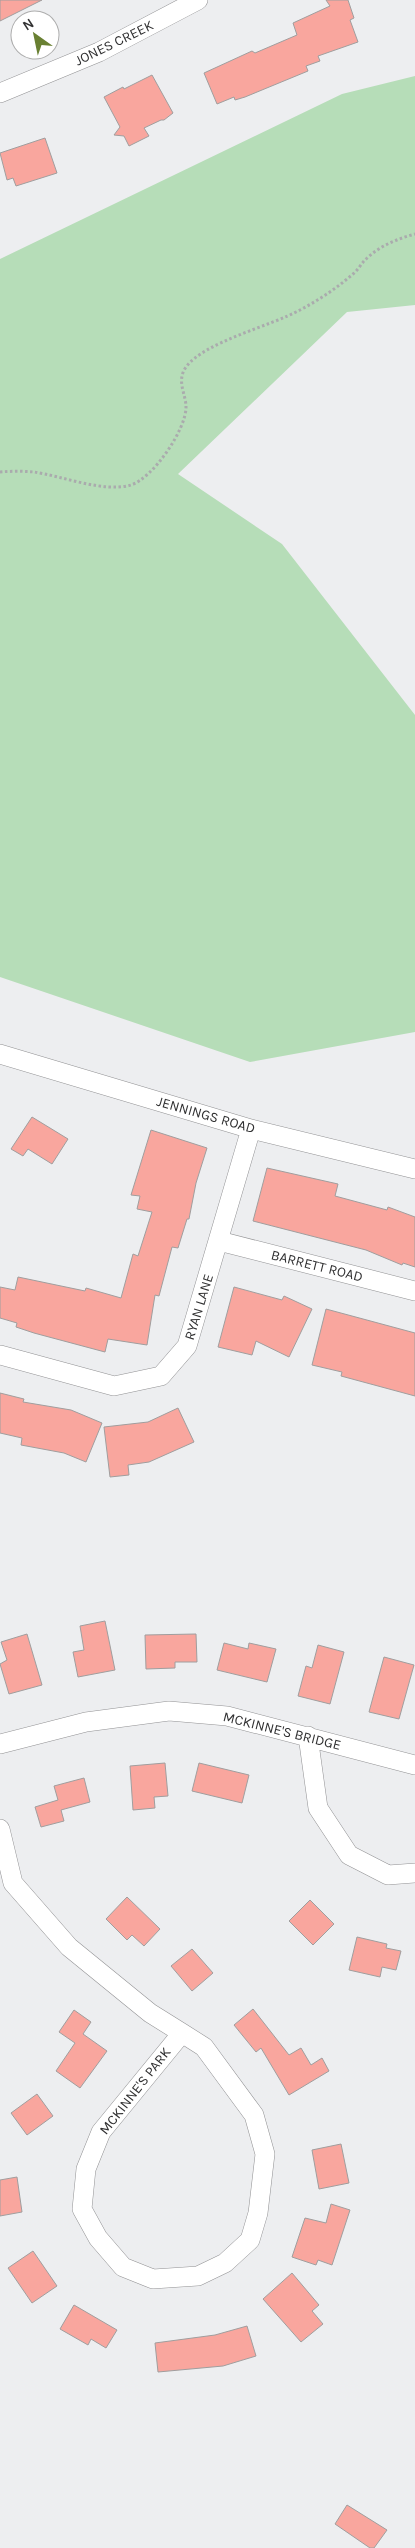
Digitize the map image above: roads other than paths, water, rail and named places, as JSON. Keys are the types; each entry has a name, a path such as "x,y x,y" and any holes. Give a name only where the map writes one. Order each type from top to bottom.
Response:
{"street":[{"name":"JONES CREEK","path":"0,93 99,52 198,0"},
{"name":"JENNINGS ROAD","path":"0,1054 251,1129 415,1169"},
{"name":"RYAN LANE","path":"0,1355 114,1386 160,1376 187,1346 251,1129"},
{"name":"BARRETT ROAD","path":"219,1241 415,1291"},
{"name":"MCKINNE'S BRIDGE","path":"0,1744 86,1722 169,1711 227,1716 415,1765"},
{"path":"308,1736 318,1808 349,1855 388,1875 415,1873"},
{"name":"MCKINNE'S PARK","path":"0,1829 7,1885 69,1948 150,2013 182,2033 204,2047 234,2085 254,2115 265,2154 258,2213 250,2240 225,2263 198,2276 153,2279 123,2267 98,2238 82,2210 86,2169 101,2132 182,2033"}]}
